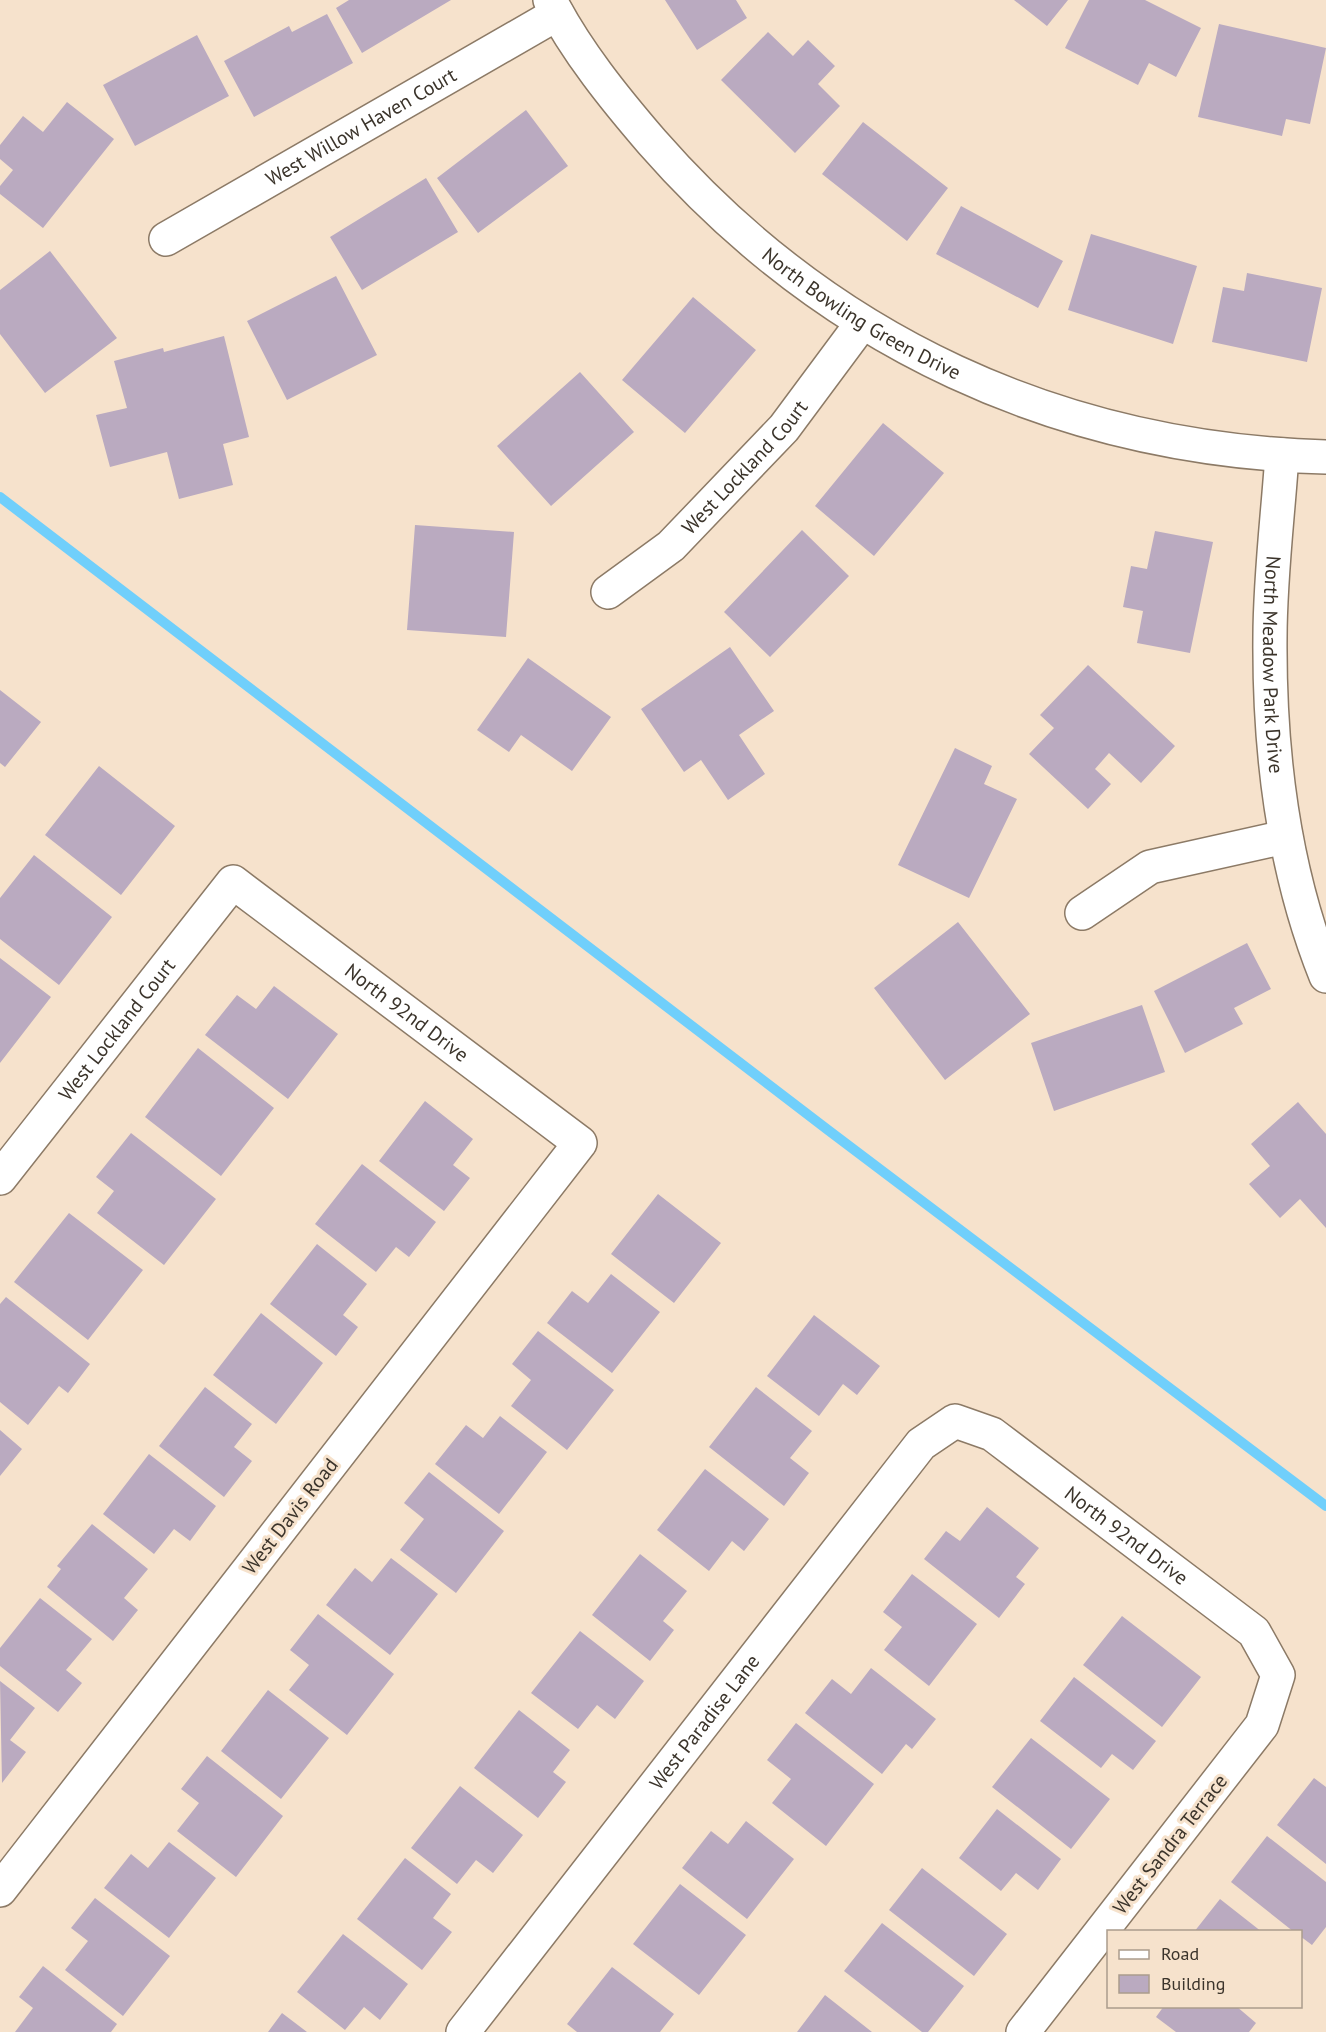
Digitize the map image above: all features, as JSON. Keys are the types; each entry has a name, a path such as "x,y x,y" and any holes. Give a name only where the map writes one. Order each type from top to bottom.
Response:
{"street":[{"name":"West Willow Haven Court","path":"166,239 553,7"},
{"name":"North Bowling Green Drive","path":"553,7 622,108 688,183 778,264 862,323 924,357 1011,396 1100,426 1173,442 1282,455 1326,457"},
{"name":"West Lockland Court","path":"608,592 671,546 784,428 862,323"},
{"name":"North Meadow Park Drive","path":"1282,455 1270,636 1273,738 1285,837 1316,952 1326,976"},
{"path":"1082,913 1150,867 1285,837"},
{"name":"West Lockland Court","path":"0,1178 233,882"},
{"name":"North 92nd Drive","path":"233,882 580,1143"},
{"name":"West Davis Road","path":"0,1890 580,1143"},
{"name":"North 92nd Drive","path":"955,1421 992,1434 1254,1632 1278,1675"},
{"name":"West Paradise Lane","path":"463,2032 921,1444 955,1421"},
{"name":"West Sandra Terrace","path":"1023,2032 1263,1725 1278,1675"}],"building":[{"path":"349,0 451,0 362,53 336,8"},
{"path":"665,0 736,0 747,18 697,50"},
{"path":"1014,0 1068,0 1047,26"},
{"path":"1089,0 1145,0 1201,28 1176,77 1149,63 1138,85 1065,48"},
{"path":"327,14 353,63 254,117 224,61 289,26 292,32"},
{"path":"1219,24 1326,48 1310,124 1286,119 1282,136 1198,117"},
{"path":"768,32 793,56 808,40 835,66 818,84 840,106 795,153 721,80"},
{"path":"197,35 229,96 135,146 103,85"},
{"path":"67,102 114,139 43,228 0,194 0,186 13,170 0,159 0,145 23,116 43,132"},
{"path":"526,110 568,166 478,233 437,178"},
{"path":"863,122 948,188 907,241 822,174"},
{"path":"426,178 458,232 362,290 330,237"},
{"path":"961,206 1063,261 1038,308 936,254"},
{"path":"1091,234 1197,266 1173,344 1068,310"},
{"path":"50,251 117,338 45,393 0,334 0,290"},
{"path":"1247,273 1322,288 1307,362 1212,342 1223,287 1244,291"},
{"path":"336,276 377,355 287,400 247,321"},
{"path":"693,297 756,350 685,433 622,380"},
{"path":"224,336 249,437 223,444 233,485 179,499 167,452 110,467 96,415 127,408 114,361 163,348 164,352"},
{"path":"580,372 634,432 551,506 497,446"},
{"path":"883,423 944,473 874,556 815,506"},
{"path":"415,525 514,532 506,637 407,630"},
{"path":"802,530 849,576 770,657 724,612"},
{"path":"1155,531 1213,542 1190,653 1137,643 1143,611 1123,607 1131,566 1147,569"},
{"path":"730,647 774,711 739,735 765,774 728,800 701,760 684,772 641,709"},
{"path":"528,658 611,717 572,771 521,735 509,752 477,730"},
{"path":"1088,665 1175,746 1141,783 1109,753 1095,769 1111,784 1088,809 1029,754 1054,728 1040,715"},
{"path":"0,690 41,722 5,767 0,763"},
{"path":"955,748 992,766 984,784 1017,799 969,898 898,865"},
{"path":"99,766 175,826 121,895 45,835"},
{"path":"34,855 112,917 59,985 0,939 0,898"},
{"path":"958,922 1030,1014 945,1080 874,988"},
{"path":"1247,943 1271,989 1234,1008 1243,1024 1185,1053 1154,991"},
{"path":"0,958 51,997 0,1063"},
{"path":"274,986 338,1034 288,1099 205,1035 237,995 256,1009"},
{"path":"1142,1005 1165,1072 1054,1111 1031,1043"},
{"path":"198,1048 274,1108 221,1176 145,1117"},
{"path":"425,1101 473,1139 453,1165 470,1178 444,1211 379,1161"},
{"path":"1298,1102 1326,1134 1326,1228 1300,1199 1280,1218 1249,1184 1270,1166 1251,1144"},
{"path":"131,1133 216,1199 164,1265 97,1213 114,1191 96,1177"},
{"path":"362,1164 436,1222 409,1257 396,1247 376,1272 315,1224"},
{"path":"658,1194 721,1243 674,1303 611,1254"},
{"path":"69,1213 143,1270 88,1340 14,1282"},
{"path":"317,1244 367,1284 343,1315 358,1327 336,1356 270,1304"},
{"path":"611,1274 660,1312 612,1373 547,1323 572,1291 588,1303"},
{"path":"6,1297 90,1364 68,1393 59,1386 28,1425 0,1402 0,1304"},
{"path":"261,1313 323,1363 276,1424 213,1375"},
{"path":"814,1315 880,1366 857,1395 843,1384 819,1416 767,1376"},
{"path":"538,1331 614,1390 567,1450 511,1406 531,1380 512,1364"},
{"path":"205,1387 252,1424 234,1447 252,1461 224,1497 159,1446"},
{"path":"756,1387 812,1431 790,1458 809,1473 784,1506 709,1447"},
{"path":"500,1416 547,1452 499,1514 435,1464 466,1425 483,1438"},
{"path":"0,1430 22,1449 0,1476"},
{"path":"149,1454 216,1506 190,1541 174,1529 154,1554 103,1514"},
{"path":"705,1469 769,1519 744,1551 732,1541 709,1571 657,1530"},
{"path":"429,1472 504,1531 456,1593 400,1550 424,1519 404,1503"},
{"path":"987,1507 1039,1548 1016,1577 1025,1584 999,1618 924,1559 946,1531 960,1541"},
{"path":"92,1524 148,1569 124,1598 138,1610 113,1641 47,1587 61,1569 57,1566"},
{"path":"640,1554 687,1591 663,1621 674,1630 650,1661 592,1615"},
{"path":"391,1558 438,1594 390,1655 326,1605 355,1568 372,1582"},
{"path":"912,1574 977,1624 929,1686 884,1650 902,1627 883,1612"},
{"path":"40,1598 92,1639 66,1670 82,1683 58,1712 0,1666 0,1648"},
{"path":"318,1614 394,1674 347,1735 289,1690 309,1665 290,1650"},
{"path":"1122,1616 1201,1677 1162,1727 1083,1665"},
{"path":"580,1631 644,1681 615,1719 597,1705 578,1729 531,1693"},
{"path":"871,1668 936,1719 912,1749 906,1744 882,1774 805,1713 832,1679 851,1694"},
{"path":"1074,1677 1156,1741 1133,1770 1112,1754 1101,1768 1040,1721"},
{"path":"0,1681 35,1708 10,1740 26,1752 2,1783"},
{"path":"268,1690 329,1738 281,1799 221,1751"},
{"path":"519,1710 570,1750 553,1772 566,1782 538,1818 474,1768"},
{"path":"796,1723 874,1784 826,1846 772,1803 791,1779 767,1760"},
{"path":"1031,1738 1110,1799 1071,1849 992,1787"},
{"path":"207,1756 283,1816 236,1877 177,1831 199,1803 181,1789"},
{"path":"1314,1778 1326,1787 1326,1864 1277,1825"},
{"path":"460,1786 523,1835 493,1873 476,1860 457,1884 411,1848"},
{"path":"997,1809 1061,1859 1038,1890 1016,1873 1001,1891 959,1858"},
{"path":"746,1821 794,1859 747,1919 682,1868 711,1831 728,1844"},
{"path":"1267,1836 1326,1882 1326,1927 1312,1945 1302,1938 1302,1930 1291,1930 1231,1882"},
{"path":"169,1842 216,1878 169,1938 104,1888 131,1854 148,1868"},
{"path":"405,1858 451,1894 433,1918 452,1932 422,1970 357,1919"},
{"path":"922,1868 1007,1934 974,1976 889,1910"},
{"path":"680,1884 746,1935 699,1995 633,1944"},
{"path":"95,1898 170,1956 123,2016 65,1970 88,1941 71,1928"},
{"path":"1220,1899 1259,1930 1196,1930"},
{"path":"882,1923 964,1986 928,2032 922,2032 844,1971"},
{"path":"343,1934 408,1984 380,2020 364,2007 345,2030 297,1992"},
{"path":"43,1966 117,2024 111,2032 15,2032 33,2008 19,1997"},
{"path":"612,1967 674,2014 660,2032 577,2032 567,2024"},
{"path":"825,1995 872,2032 797,2032"},
{"path":"1163,2008 1238,2008 1256,2023 1249,2032 1176,2032 1156,2017"},
{"path":"282,2013 307,2032 268,2032"}],"waterway":[{"path":"0,497 828,1130 1326,1506"}]}
